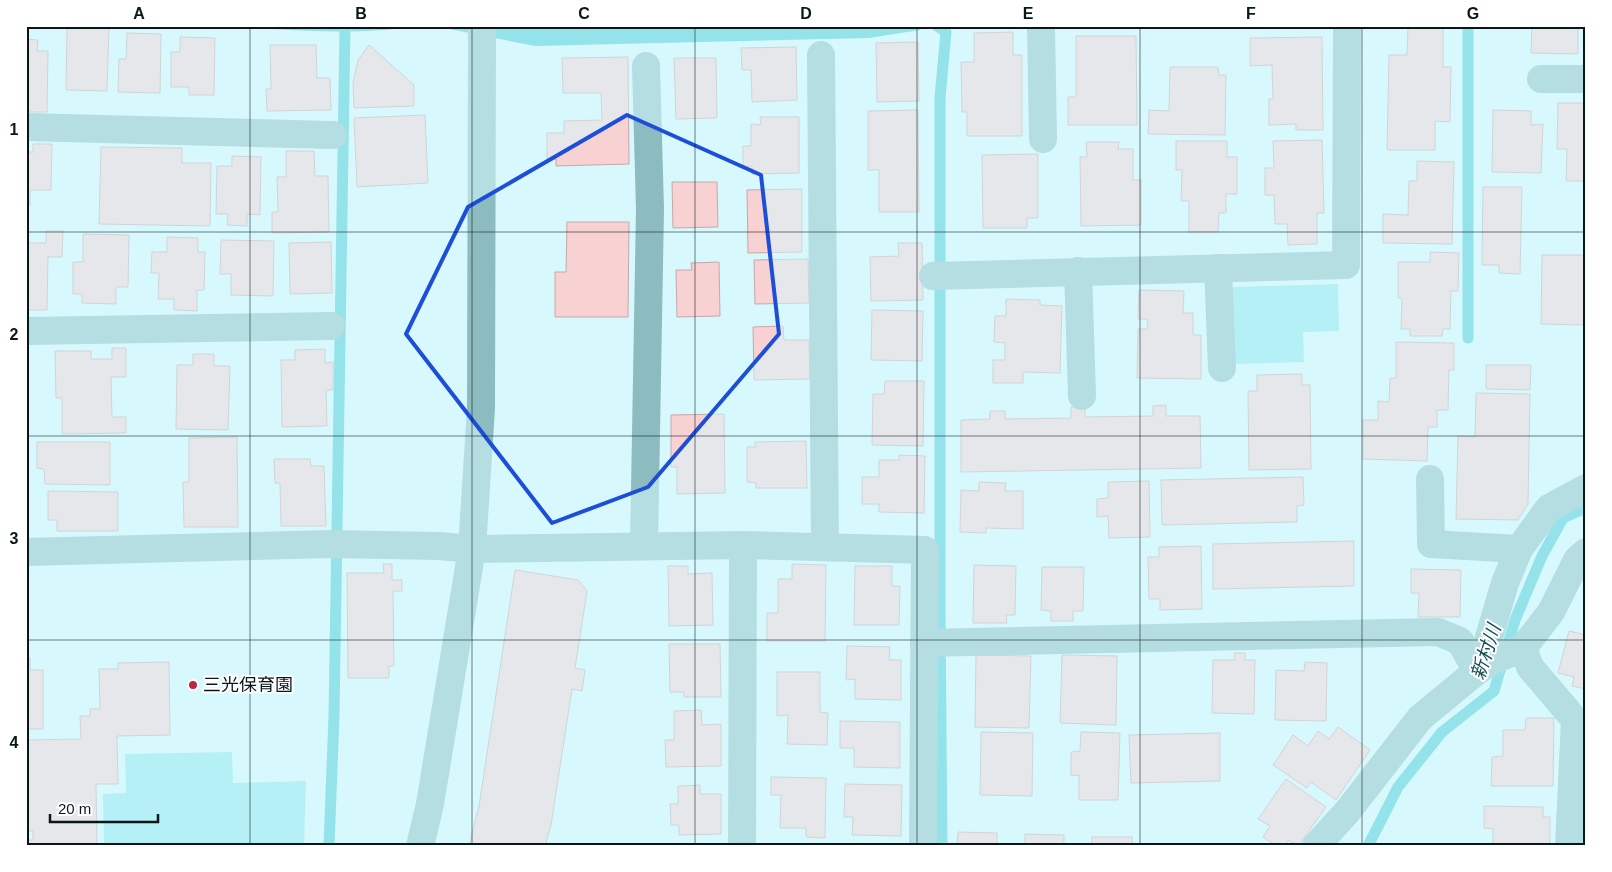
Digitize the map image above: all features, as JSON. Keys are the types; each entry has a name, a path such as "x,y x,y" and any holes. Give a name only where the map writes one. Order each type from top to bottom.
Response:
{"street":[{"path":"420,846 430,804 472,548 480,408 482,26"},
{"path":"1041,26 1043,139"},
{"path":"941,276 1346,265 1347,26"},
{"path":"822,55 826,546"},
{"path":"644,546 650,209 646,66"},
{"path":"1541,79 1586,79"},
{"path":"26,127 333,135"},
{"path":"1218,268 1222,368"},
{"path":"1078,271 1082,396"},
{"path":"26,331 331,326"},
{"path":"1430,479 1431,544 1519,549"},
{"path":"1486,665 1487,644 1505,583 1519,549 1549,508 1586,488"},
{"path":"26,552 338,544 472,548 743,545 925,550 937,642 923,846"},
{"path":"742,846 743,545"},
{"path":"1316,846 1347,812 1420,718 1486,665 1523,648 1551,612 1578,560 1586,552"},
{"path":"937,642 1438,632 1460,641 1486,665"},
{"path":"1523,648 1530,667 1575,720 1568,846"}],"highlighted area":[{"path":"627,115 761,175 779,334 648,487 552,523 406,334 468,207"}],"shaded area":[{"path":"224,26 420,26 371,31 346,31"},
{"path":"434,26 922,26 920,30 869,38 535,46"},
{"path":"1338,284 1339,331 1303,332 1304,362 1234,364 1232,287"},
{"path":"232,752 233,783 306,781 304,846 104,846 103,794 126,793 125,754"}],"building":[{"path":"1532,26 1578,26 1578,54 1531,53"},
{"path":"67,27 109,28 107,91 66,90"},
{"path":"1408,27 1443,28 1443,67 1451,67 1450,122 1435,121 1435,150 1387,150 1389,55 1407,55"},
{"path":"1013,32 1013,55 1022,55 1022,136 967,136 967,112 962,112 961,62 974,62 974,33"},
{"path":"127,33 161,34 160,93 118,92 119,59 126,59"},
{"path":"1076,36 1136,36 1137,125 1068,125 1068,97 1076,97"},
{"path":"180,37 215,38 214,95 189,95 189,87 171,87 171,52 180,52"},
{"path":"1322,37 1323,130 1296,130 1296,124 1269,125 1269,99 1273,99 1272,65 1250,66 1250,38"},
{"path":"26,39 38,40 37,51 48,51 47,112 26,112"},
{"path":"918,42 919,101 877,102 876,43"},
{"path":"270,45 316,45 317,78 330,78 331,110 267,111 266,89 271,89"},
{"path":"369,45 414,85 414,106 354,108 353,83 358,60"},
{"path":"796,47 797,100 752,102 751,70 742,70 741,48"},
{"path":"628,57 629,164 556,166 556,159 547,159 547,133 564,133 564,121 602,120 601,93 563,93 562,58"},
{"path":"674,58 716,58 717,118 676,119"},
{"path":"1170,67 1218,67 1219,75 1226,75 1225,135 1148,134 1149,110 1169,111"},
{"path":"1558,103 1586,103 1586,181 1566,181 1567,149 1557,149"},
{"path":"918,110 919,212 879,212 879,170 868,170 868,111"},
{"path":"1493,110 1531,111 1531,125 1543,124 1541,173 1492,172"},
{"path":"425,115 428,183 357,187 354,118"},
{"path":"760,117 799,117 799,173 752,174 752,166 743,167 743,146 751,146 751,124 761,125"},
{"path":"1322,140 1324,213 1317,213 1317,244 1288,245 1287,224 1275,224 1274,195 1265,195 1265,168 1274,168 1273,141"},
{"path":"1176,141 1227,141 1227,157 1237,157 1237,194 1226,194 1226,213 1219,213 1218,232 1189,232 1189,201 1181,201 1182,170 1176,170"},
{"path":"1086,142 1119,142 1118,149 1133,149 1133,180 1141,180 1141,225 1081,226 1080,157 1087,157"},
{"path":"33,144 52,144 51,190 30,190 30,205 26,205 26,152 33,152"},
{"path":"101,147 182,148 182,163 211,163 210,226 99,224"},
{"path":"286,151 314,151 315,176 328,176 329,232 272,233 272,212 278,212 277,177 286,177"},
{"path":"1038,154 1038,218 1027,218 1027,228 983,228 982,155"},
{"path":"232,156 261,157 260,215 247,214 247,226 227,225 228,214 216,214 217,166 232,166"},
{"path":"1417,161 1454,162 1452,244 1383,243 1383,214 1408,215 1409,181 1417,181"},
{"path":"672,182 717,182 718,227 673,228"},
{"path":"1483,187 1522,187 1520,274 1499,273 1499,265 1482,265"},
{"path":"802,189 802,252 748,253 747,190"},
{"path":"567,222 629,222 628,317 555,317 555,272 566,272"},
{"path":"46,231 63,231 62,257 48,257 47,310 26,310 26,243 46,243"},
{"path":"83,234 129,235 128,287 116,287 116,304 82,303 82,294 73,294 73,262 83,262"},
{"path":"167,237 198,238 198,252 205,252 204,290 197,290 197,311 174,310 174,299 158,299 159,273 151,273 152,252 167,252"},
{"path":"221,240 274,241 273,296 231,295 231,274 220,274"},
{"path":"331,242 332,293 290,294 289,243"},
{"path":"898,243 922,243 923,300 871,301 870,257 899,256"},
{"path":"1430,252 1459,253 1458,291 1451,291 1450,329 1443,329 1442,336 1410,336 1410,329 1401,329 1402,298 1398,298 1398,262 1430,262"},
{"path":"1542,255 1586,255 1586,325 1541,324"},
{"path":"808,259 809,303 755,304 754,260"},
{"path":"719,262 720,316 677,317 676,270 692,270 691,263"},
{"path":"1139,290 1184,291 1183,313 1193,313 1193,335 1201,335 1201,379 1137,378 1138,329 1147,329 1148,319 1138,319"},
{"path":"1006,299 1040,300 1040,305 1062,306 1060,373 1023,372 1023,383 993,383 993,360 1005,360 1005,343 994,342 995,316 1006,316"},
{"path":"872,310 923,311 922,361 871,360"},
{"path":"783,326 784,340 809,340 810,379 754,380 753,327"},
{"path":"1396,342 1454,343 1454,370 1449,370 1448,410 1437,410 1437,427 1428,427 1427,461 1363,459 1363,420 1378,420 1378,401 1389,402 1390,378 1396,378"},
{"path":"112,348 126,348 126,377 111,377 112,417 126,417 126,433 62,434 62,398 56,398 55,351 91,351 91,359 112,359"},
{"path":"325,349 325,363 333,362 333,390 326,390 327,426 282,427 281,360 295,360 295,350"},
{"path":"193,354 214,354 214,366 230,366 228,430 176,429 177,365 193,365"},
{"path":"1486,365 1531,365 1530,390 1486,389"},
{"path":"1302,374 1302,385 1310,385 1311,469 1249,470 1248,391 1257,391 1257,375"},
{"path":"885,381 924,381 923,446 872,445 873,394 884,394"},
{"path":"1476,393 1530,394 1528,504 1518,520 1456,519 1458,436 1475,437"},
{"path":"1166,405 1166,416 1200,416 1201,468 961,472 961,420 990,419 990,411 1005,411 1005,419 1071,418 1071,407 1085,407 1085,417 1153,416 1153,406"},
{"path":"724,414 725,493 677,494 677,467 671,467 671,415"},
{"path":"237,437 238,527 184,527 183,482 189,482 189,438"},
{"path":"806,441 807,488 756,488 756,483 747,482 747,447 755,447 755,442"},
{"path":"37,442 110,442 110,485 45,484 44,469 37,468"},
{"path":"899,455 925,456 924,513 879,512 879,504 862,504 862,477 879,477 879,460 899,460"},
{"path":"274,459 310,459 311,466 324,466 326,526 281,526 280,483 275,483"},
{"path":"1303,477 1304,505 1297,506 1297,522 1162,525 1161,480"},
{"path":"1149,481 1150,537 1109,538 1108,516 1097,517 1097,499 1108,498 1108,482"},
{"path":"979,482 1006,483 1005,491 1023,491 1023,529 986,528 986,533 960,532 961,490 979,491"},
{"path":"48,491 118,492 118,531 57,531 57,520 48,520"},
{"path":"1354,541 1354,586 1213,589 1213,544"},
{"path":"1201,546 1202,609 1160,610 1160,599 1149,599 1148,557 1159,557 1159,547"},
{"path":"383,564 392,564 392,580 402,580 402,591 393,591 394,666 389,666 389,678 348,678 347,573 384,573"},
{"path":"792,564 826,565 825,641 767,641 767,613 778,613 778,579 792,579"},
{"path":"974,565 1016,566 1015,615 1006,615 1007,623 973,623"},
{"path":"668,566 688,566 688,574 712,573 713,625 669,626"},
{"path":"855,566 892,566 892,586 900,586 899,625 854,625"},
{"path":"1042,567 1084,567 1083,611 1073,611 1073,621 1051,621 1051,611 1041,610"},
{"path":"1411,569 1461,570 1460,617 1418,617 1419,593 1411,593"},
{"path":"515,570 578,580 587,591 575,668 585,670 582,691 572,689 551,825 545,846 469,846 479,806"},
{"path":"1569,631 1586,635 1586,689 1572,686 1574,677 1558,673"},
{"path":"669,644 720,644 721,697 684,697 684,692 670,692"},
{"path":"847,646 890,647 889,660 901,660 901,700 855,699 855,679 846,680"},
{"path":"1234,653 1245,653 1245,660 1255,660 1254,714 1212,713 1213,660 1235,660"},
{"path":"976,655 1031,656 1029,728 975,727"},
{"path":"1062,655 1117,656 1116,725 1060,723"},
{"path":"26,658 30,658 30,670 43,670 43,729 26,729"},
{"path":"169,662 170,735 117,736 118,784 96,784 97,846 28,846 28,840 33,840 33,831 26,831 26,740 81,739 80,716 90,716 90,709 100,709 99,669 118,669 118,663"},
{"path":"1305,662 1327,663 1326,721 1275,720 1276,670 1304,671"},
{"path":"777,672 820,672 820,712 828,713 827,745 787,744 788,715 777,716"},
{"path":"701,710 702,725 721,724 721,766 666,767 665,740 674,740 674,711"},
{"path":"1526,718 1554,718 1553,786 1491,786 1492,757 1503,756 1503,730 1525,730"},
{"path":"840,721 900,722 900,768 854,767 854,748 840,748"},
{"path":"1338,727 1370,750 1336,800 1311,782 1307,788 1273,765 1293,735 1308,746 1318,731 1329,739"},
{"path":"981,732 1033,733 1032,796 980,795"},
{"path":"1081,732 1120,733 1118,800 1079,800 1079,775 1071,776 1071,752 1080,751"},
{"path":"1220,733 1220,781 1131,783 1129,735"},
{"path":"771,777 826,778 825,838 806,837 806,828 780,828 781,795 771,795"},
{"path":"1286,779 1326,807 1298,846 1288,840 1284,846 1276,846 1263,837 1270,826 1258,819"},
{"path":"845,784 902,785 901,836 852,835 853,817 844,817"},
{"path":"700,785 700,794 721,794 721,834 679,835 679,825 671,825 670,804 678,804 678,786"},
{"path":"1484,806 1543,807 1543,817 1550,817 1550,846 1493,846 1493,829 1484,828"},
{"path":"958,832 997,833 997,846 957,846"},
{"path":"1025,834 1064,835 1064,846 1025,846"},
{"path":"1092,837 1132,837 1132,846 1092,846"}],"waterway":[{"path":"329,846 334,716 345,26"},
{"path":"937,26 946,32 940,98 942,846"},
{"path":"1468,26 1468,338"},
{"name":"新村川","path":"1368,846 1398,787 1442,732 1494,691 1515,620 1542,556 1563,518 1586,508"}],"place":[{"name":"三光保育園","path":"193,685"}]}
